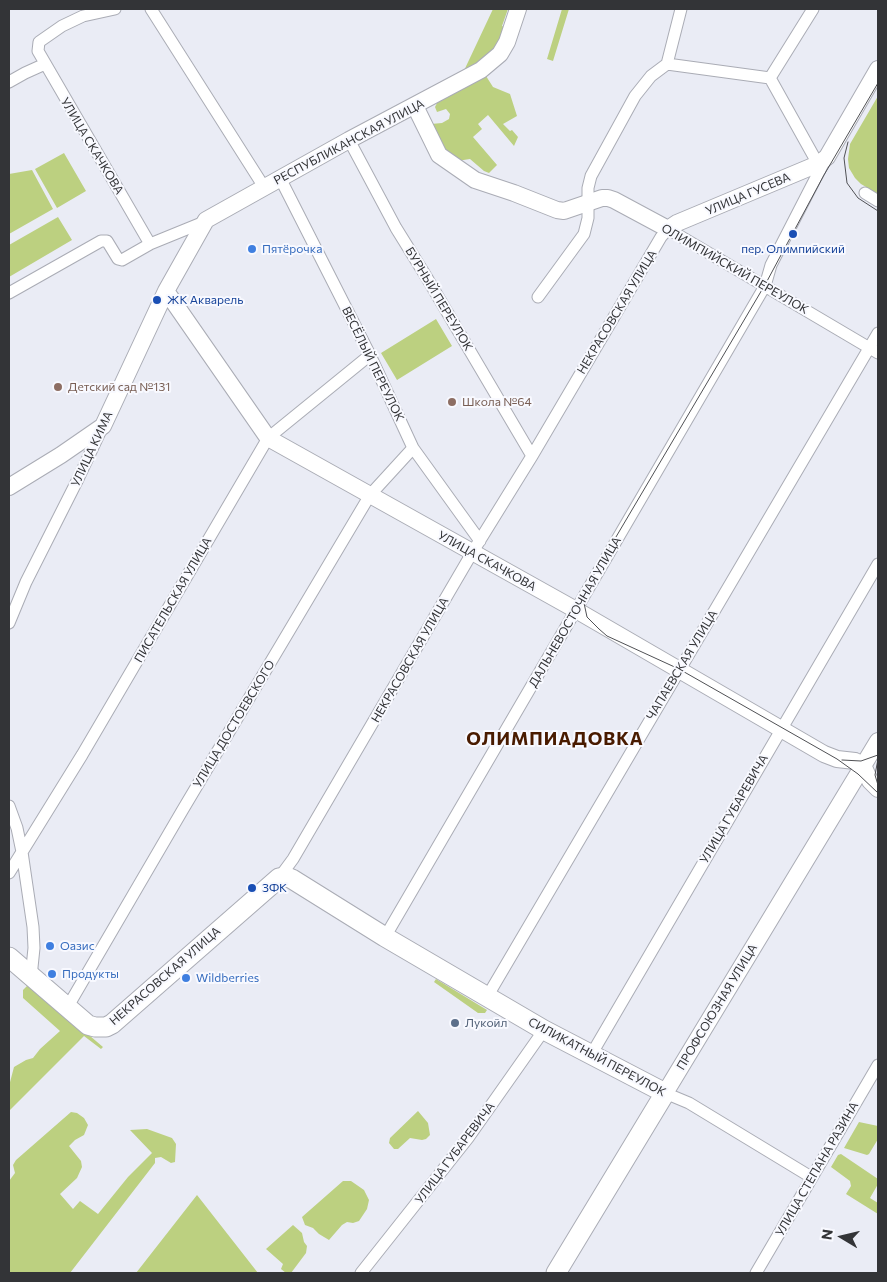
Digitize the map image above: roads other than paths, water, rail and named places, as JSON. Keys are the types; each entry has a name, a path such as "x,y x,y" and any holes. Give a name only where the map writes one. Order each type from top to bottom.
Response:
{"main road":[{"name":"НЕКРАСОВСКАЯ УЛИЦА","path":"67,1008 88,1025 100,1028 112,1024 279,878"},
{"name":"СИЛИКАТНЫЙ ПЕРЕУЛОК","path":"279,878 292,879 385,937 544,1030 665,1093"},
{"path":"9,957 67,1008"},
{"name":"ПРОФСОЮЗНАЯ УЛИЦА","path":"556,1273 665,1093"}],"street":[{"name":"УЛИЦА СКАЧКОВА","path":"115,9 72,20 42,38 37,46 45,64 150,244"},
{"path":"151,9 264,187"},
{"name":"РЕСПУБЛИКАНСКАЯ УЛИЦА","path":"9,293 100,241 107,241 120,260 150,244 204,222 211,216 349,140 482,70 500,54 507,42 518,9"},
{"path":"538,297 584,234 588,218 587,204 591,176 635,96 651,76 667,64 681,9"},
{"path":"770,78 813,9"},
{"path":"9,82 45,64"},
{"path":"667,64 770,78"},
{"path":"766,286 771,265 822,164 878,69"},
{"path":"770,78 822,164"},
{"name":"ОЛИМПИЙСКИЙ ПЕРЕУЛОК","path":"415,106 437,152 467,176 483,184 514,193 557,210 564,211 602,198 614,200 668,229 874,351"},
{"name":"БУРНЫЙ ПЕРЕУЛОК","path":"349,140 396,228 532,456"},
{"name":"УЛИЦА ГУСЕВА","path":"668,229 677,223 822,164"},
{"name":"ВЕСЁЛЫЙ ПЕРЕУЛОК","path":"280,178 370,355 413,448 476,547"},
{"path":"865,193 878,201"},
{"name":"УЛИЦА КИМА","path":"9,623 26,582 78,479 166,291 204,222"},
{"name":"НЕКРАСОВСКАЯ УЛИЦА","path":"279,878 293,859 476,547 661,237 668,229"},
{"name":"ДАЛЬНЕВОСТОЧНАЯ УЛИЦА","path":"385,937 766,286"},
{"name":"УЛИЦА СКАЧКОВА","path":"166,291 268,438 370,495 476,547 576,610 780,730 824,754 855,761 863,766"},
{"name":"ЧАПАЕВСКАЯ УЛИЦА","path":"487,997 678,671 874,351 878,333"},
{"name":"ПИСАТЕЛЬСКАЯ УЛИЦА","path":"9,873 82,755 268,438 370,355"},
{"path":"9,487 103,426"},
{"name":"УЛИЦА ДОСТОЕВСКОГО","path":"67,1008 370,495 413,448"},
{"name":"УЛИЦА ГУБАРЕВИЧА","path":"591,1055 878,564"},
{"name":"ПРОФСОЮЗНАЯ УЛИЦА","path":"665,1093 878,741"},
{"path":"863,766 878,789"},
{"path":"9,806 17,828 22,852 33,927 32,977"},
{"name":"УЛИЦА ГУБАРЕВИЧА","path":"361,1273 436,1181 544,1030"},
{"name":"УЛИЦА СТЕПАНА РАЗИНА","path":"756,1273 878,1065"},
{"name":"СИЛИКАТНЫЙ ПЕРЕУЛОК","path":"665,1093 689,1103 811,1177"}],"tram line":[{"path":"878,83 824,175 766,283 587,586 584,603 587,617 607,636 679,669 837,759 858,774 878,793"},
{"path":"848,142 844,158 847,183 858,198 878,211"},
{"path":"842,760 861,761 878,755"},
{"path":"878,759 875,775 878,785"}],"place":[{"name":"пер. Олимпийский","path":"793,234"},
{"name":"Пятёрочка","path":"252,249"},
{"name":"ЖК Акварель","path":"157,300"},
{"name":"Детский сад №131","path":"58,387"},
{"name":"Школа №64","path":"452,402"},
{"name":"ЗФК","path":"252,888"},
{"name":"Оазис","path":"50,946"},
{"name":"Продукты","path":"52,974"},
{"name":"Wildberries","path":"186,978"},
{"name":"Лукойл","path":"455,1023"}],"district":[{"name":"ОЛИМПИАДОВКА","path":"555,739"}]}
